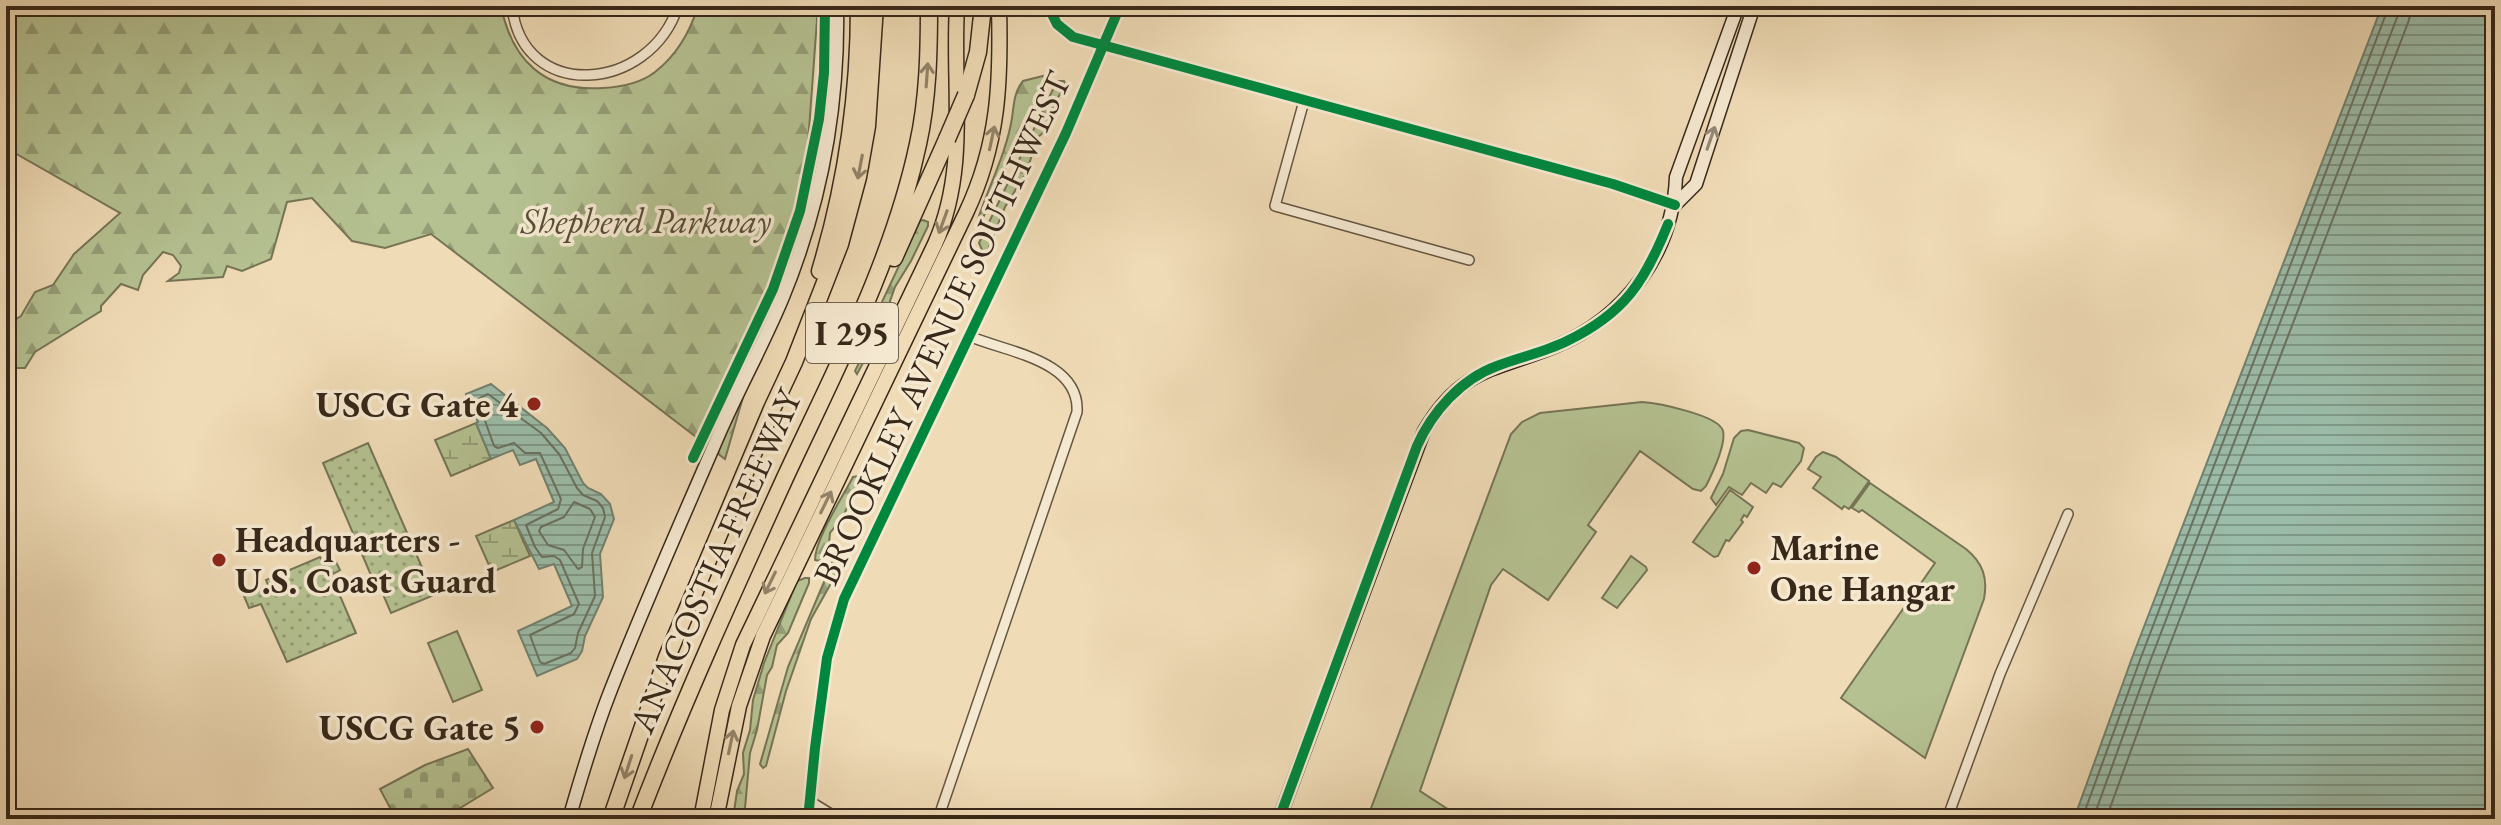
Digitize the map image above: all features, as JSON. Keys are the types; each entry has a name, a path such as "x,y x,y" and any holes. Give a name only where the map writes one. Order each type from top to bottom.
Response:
{"highway":[{"path":"772,409 819,274 838,201 852,126 859,6"},
{"name":"ANACOSTIA FREEWAY","path":"611,819 667,657 820,301 852,202 867,126 875,6"},
{"name":"ANACOSTIA FREEWAY","path":"638,819 731,595 855,327 894,228 915,160 924,110 929,6"},
{"path":"712,642 739,597 966,95 978,52 983,6"}],"main road":[{"path":"701,819 722,710 746,636 935,244 948,211 957,163 957,6"},
{"path":"716,819 739,706 763,636 983,173 998,102 999,6"}],"street":[{"path":"512,6 518,31 528,47 551,65 578,75 606,74 624,69 647,54 664,35 678,6"},
{"path":"569,819 609,693 706,464 781,301 813,210 833,108 837,6"},
{"path":"1048,6 1057,24 1073,37 1613,184 1675,205"},
{"name":"BROOKLEY AVENUE SOUTHWEST","path":"808,819 827,658 844,599 1066,133 1120,6"},
{"path":"1279,819 1417,446 1429,424 1455,392 1477,375 1566,342 1613,312 1637,286 1651,265 1675,205 1676,177 1738,6"},
{"path":"1675,205 1696,184 1754,6"},
{"path":"1304,101 1275,206 1469,260"},
{"path":"938,819 1078,403 1073,386 1057,370 969,336"},
{"path":"1947,819 2000,674 2068,514"},
{"path":"811,802 839,819"}],"green space":[{"name":"Shepherd Parkway","path":"10,6 501,6 513,43 534,69 564,85 603,88 637,82 663,65 682,42 698,6 818,6 805,184 725,459 431,234 385,248 352,241 312,198 287,202 271,259 242,271 227,266 223,277 168,281 179,273 181,266 173,255 163,252 143,275 138,290 121,284 101,306 101,311 35,352 25,368 17,368 6,360 6,325 21,316 35,292 53,285 74,254 120,213 6,148 6,35"},
{"path":"1043,76 1045,81 978,229 977,222 1006,145 1018,89 1023,81"},
{"path":"1057,81 1064,81 1066,85 1057,99 1049,128 1038,137 1026,173 1005,207 987,252 983,252 979,243"},
{"path":"923,220 928,222 928,226 895,287 878,335 857,374 855,371 869,343 881,304"},
{"path":"1642,402 1687,411 1719,425 1723,431 1722,443 1706,486 1701,491 1693,489 1640,451 1588,525 1596,532 1548,600 1503,569 1491,585 1420,791 1463,819 1367,819 1511,434 1522,422 1540,413"},
{"path":"476,423 491,459 451,476 435,440"},
{"path":"1741,431 1799,443 1804,448 1801,461 1781,487 1773,483 1766,493 1751,483 1742,495 1729,487 1716,505 1711,498 1723,474 1734,438"},
{"path":"368,443 434,595 391,613 377,580 370,573 323,463"},
{"path":"1823,452 1836,457 1869,481 1849,509 1844,506 1842,509 1813,488 1821,477 1808,469"},
{"path":"858,476 861,481 842,518 830,533 829,543 820,561 815,560 819,541 830,518 853,477"},
{"path":"1870,483 1966,549 1977,560 1985,578 1984,599 1925,758 1841,698 1935,563 1862,510 1859,512 1852,508"},
{"path":"1730,490 1753,507 1747,517 1744,515 1743,522 1729,541 1726,540 1718,556 1714,557 1693,542"},
{"path":"514,520 530,556 492,572 476,536"},
{"path":"843,550 846,553 844,560 811,619 763,768 760,764 788,667 835,556"},
{"path":"1631,556 1647,570 1617,608 1602,598"},
{"path":"320,557 324,565 335,560 340,570 331,575 356,633 287,662 261,604 249,608 244,596 268,585 266,580"},
{"path":"809,578 809,583 788,633 777,645 767,675 750,753 744,819 733,819 737,791 744,774 743,753 750,730 753,700 764,663 797,581"},
{"path":"457,631 482,690 453,702 428,643"},
{"path":"468,749 493,788 442,819 396,819 380,789 425,765"}],"water":[{"path":"2382,6 2495,6 2495,819 2074,819 2132,658"},
{"path":"491,384 547,428 565,448 583,483 610,504 614,519 600,554 603,597 585,636 582,651 577,659 537,676 518,631 572,606 554,564 539,569 514,520 554,502 536,459 520,465 513,450 491,459 476,423 466,394"}],"cycle path":[{"path":"693,458 773,289 800,211 819,119 824,73 825,6"},
{"path":"1048,6 1057,24 1073,37 1613,184 1675,205"},
{"path":"808,819 827,658 844,599 1066,133 1120,6"},
{"path":"1279,819 1423,433 1439,409 1471,379 1559,345 1604,319 1641,279 1668,224"}],"place":[{"name":"USCG Gate 4","path":"534,404"},
{"name":"Headquarters - U.S. Coast Guard","path":"219,560"},
{"name":"Marine One Hangar","path":"1754,568"},
{"name":"USCG Gate 5","path":"537,727"}]}
